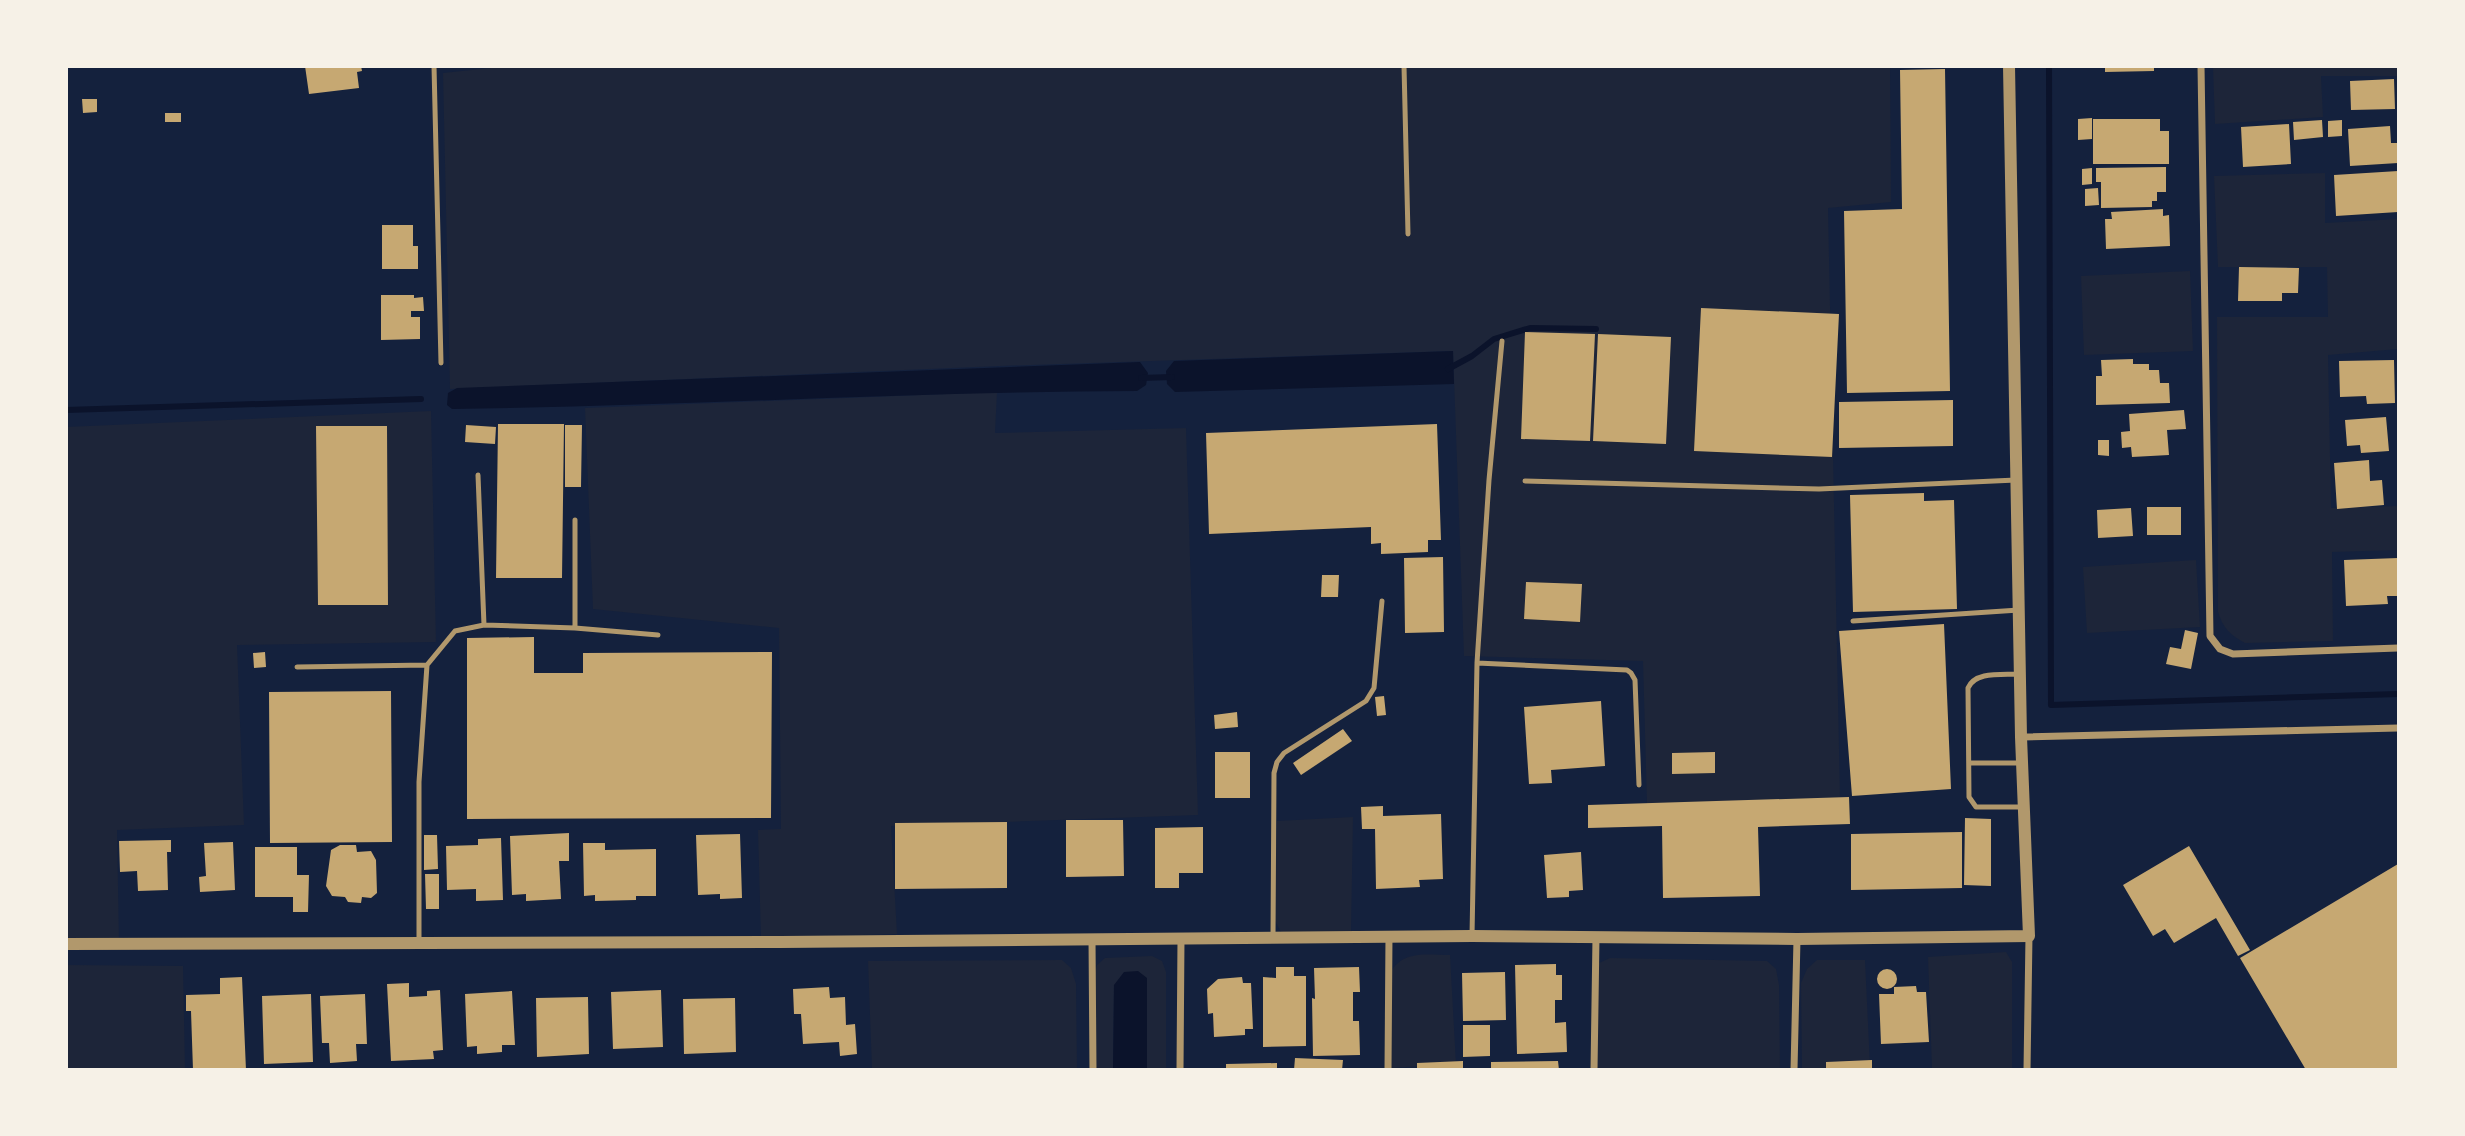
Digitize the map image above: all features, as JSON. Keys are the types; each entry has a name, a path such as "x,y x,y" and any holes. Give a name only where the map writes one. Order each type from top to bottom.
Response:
{"street":[{"path":"2008,66 2021,737 2029,936 2026,1069"},
{"path":"2201,66 2210,636 2220,649 2233,654 2399,648"},
{"path":"2021,737 2399,728"},
{"path":"1388,1069 1389,936"},
{"path":"66,944 419,944 1389,936 1797,939 2029,936"},
{"path":"1594,1069 1596,936"},
{"path":"1092,939 1093,1069"},
{"path":"1180,1069 1181,939"},
{"path":"1794,1069 1797,939"}],"lane":[{"path":"434,66 441,363"},
{"path":"1404,66 1408,234"},
{"path":"1472,936 1477,663 1488,493 1502,341"},
{"path":"478,475 484,625"},
{"path":"1525,481 1819,489 2016,480"},
{"path":"575,520 575,628"},
{"path":"1273,937 1274,773 1277,762 1284,753 1366,701 1371,695 1374,688 1382,601"},
{"path":"1853,621 2019,610"},
{"path":"419,944 419,782 427,666 455,631 484,625 575,628 658,635"},
{"path":"1477,663 1627,670 1631,673 1635,680 1639,785"},
{"path":"297,667 427,666"},
{"path":"2020,674 1977,677 1971,681 1968,688 1969,797 1976,807 2023,807"},
{"path":"1970,763 2022,762"}],"shaded area":[{"path":"511,66 1890,67 1891,202 1828,208 1840,798 1647,804 1643,661 1464,656 1453,351 999,366 450,389 443,73"},
{"path":"2213,67 2398,67 2398,76 2321,76 2323,117 2215,124"},
{"path":"2325,173 2325,223 2398,219 2398,349 2328,355 2331,508 2398,506 2398,550 2332,552 2333,641 2245,643 2228,630 2218,612 2217,317 2328,317 2327,267 2218,267 2214,176"},
{"path":"2190,271 2193,351 2084,355 2081,276"},
{"path":"1453,351 1454,384 1175,392 1167,384 1166,371 1174,361"},
{"path":"1140,362 1148,373 1146,385 1137,391 452,409 447,405 448,393 457,388"},
{"path":"997,392 995,433 1186,428 1198,815 891,826 897,934 761,938 758,830 781,829 779,628 593,609 585,408"},
{"path":"431,411 436,642 237,645 244,825 117,830 119,942 67,942 66,427"},
{"path":"2196,560 2200,627 2087,633 2083,567"},
{"path":"1353,817 1351,932 1282,934 1273,917 1277,821"},
{"path":"2006,952 2012,962 2012,1069 1932,1069 1928,957"},
{"path":"1450,955 1456,1064 1390,1068 1392,970 1410,956"},
{"path":"1152,956 1162,961 1166,972 1166,1069 1147,1069 1147,978 1114,985 1113,1069 1095,1069 1093,978 1097,965 1105,958"},
{"path":"1610,958 1767,961 1776,969 1779,985 1780,1069 1595,1070 1595,977 1599,963"},
{"path":"1062,960 1071,968 1076,984 1077,1069 872,1069 868,961"},
{"path":"1817,960 1865,960 1870,1066 1802,1069 1801,983 1807,969"},
{"path":"67,965 183,966 185,1069 67,1069"},
{"path":"1138,971 1147,978 1147,1069 1113,1069 1114,985 1124,972"}],"building":[{"path":"305,66 361,66 362,71 357,72 359,88 309,94"},
{"path":"2105,66 2154,66 2154,71 2105,72"},
{"path":"1945,69 1950,391 1847,393 1844,211 1902,209 1900,70"},
{"path":"2394,79 2395,109 2351,110 2350,81"},
{"path":"82,99 97,99 97,112 83,113"},
{"path":"165,113 181,113 181,122 165,122"},
{"path":"2092,118 2092,139 2078,140 2078,119"},
{"path":"2093,119 2160,119 2160,131 2169,131 2169,164 2093,164"},
{"path":"2322,120 2323,137 2294,140 2293,122"},
{"path":"2342,120 2342,136 2328,137 2328,121"},
{"path":"2289,124 2291,164 2243,167 2241,127"},
{"path":"2390,126 2391,143 2398,143 2398,163 2350,166 2348,129"},
{"path":"2166,167 2166,192 2157,192 2157,201 2152,201 2152,207 2101,208 2101,182 2096,182 2096,168"},
{"path":"2092,168 2092,184 2082,185 2082,169"},
{"path":"2398,171 2398,212 2336,216 2334,175"},
{"path":"2098,188 2099,205 2085,206 2085,189"},
{"path":"2163,209 2163,216 2169,215 2170,246 2106,249 2105,219 2112,219 2111,212"},
{"path":"382,225 413,225 413,246 418,246 418,269 382,269"},
{"path":"2239,267 2299,268 2298,293 2282,293 2282,301 2238,301"},
{"path":"381,295 423,297 424,311 411,311 411,317 420,317 420,339 381,340"},
{"path":"1701,308 1839,314 1832,457 1694,451"},
{"path":"1525,332 1595,334 1590,441 1521,439"},
{"path":"1598,334 1671,337 1666,444 1593,441"},
{"path":"2133,359 2133,364 2149,364 2149,370 2159,370 2160,383 2169,383 2170,403 2096,405 2096,376 2102,376 2101,360"},
{"path":"2394,360 2395,403 2367,404 2366,396 2340,397 2339,361"},
{"path":"1953,400 1953,446 1839,448 1839,402"},
{"path":"2184,410 2186,429 2167,430 2169,455 2132,457 2131,447 2122,448 2121,432 2130,431 2129,414"},
{"path":"2386,417 2389,451 2361,453 2360,445 2347,446 2345,420"},
{"path":"498,424 564,424 562,578 496,578"},
{"path":"1437,424 1441,540 1428,540 1428,552 1381,554 1381,543 1371,544 1371,527 1209,534 1206,433"},
{"path":"466,425 496,427 495,444 465,442"},
{"path":"565,425 582,425 581,487 565,487"},
{"path":"316,426 387,426 388,605 318,605"},
{"path":"2098,440 2109,440 2109,456 2098,455"},
{"path":"2369,460 2370,481 2382,480 2384,505 2337,509 2334,463"},
{"path":"1924,493 1924,501 1954,500 1957,609 1853,612 1850,495"},
{"path":"2147,507 2181,507 2181,535 2147,535"},
{"path":"2131,508 2133,536 2098,538 2097,510"},
{"path":"1443,557 1444,632 1405,633 1404,558"},
{"path":"2398,558 2398,596 2387,596 2388,604 2346,606 2344,560"},
{"path":"1322,575 1339,575 1338,597 1321,597"},
{"path":"1526,582 1582,584 1580,622 1524,619"},
{"path":"1944,624 1951,789 1852,796 1839,631"},
{"path":"2185,630 2198,633 2191,669 2166,664 2170,647 2181,649"},
{"path":"534,637 534,673 583,673 583,653 772,652 771,818 467,819 467,638"},
{"path":"265,652 266,667 254,668 253,653"},
{"path":"391,691 392,842 270,843 269,692"},
{"path":"1384,696 1386,715 1377,716 1375,697"},
{"path":"1601,701 1605,766 1551,770 1552,783 1529,784 1524,707"},
{"path":"1237,712 1238,727 1215,729 1214,715"},
{"path":"1343,729 1352,741 1301,775 1293,763"},
{"path":"1215,752 1250,752 1250,798 1215,798"},
{"path":"1715,752 1715,773 1672,774 1672,753"},
{"path":"1849,797 1850,824 1758,827 1760,896 1663,898 1662,826 1588,828 1588,805"},
{"path":"1383,806 1383,816 1441,814 1443,879 1419,880 1420,887 1376,889 1375,829 1362,829 1361,807"},
{"path":"1965,818 1991,819 1991,886 1964,885"},
{"path":"1066,820 1123,820 1124,876 1066,877"},
{"path":"1007,822 1007,888 895,889 895,823"},
{"path":"1203,827 1203,873 1179,873 1179,888 1155,888 1155,828"},
{"path":"1962,832 1962,888 1851,890 1851,834"},
{"path":"569,833 569,861 559,861 561,899 526,901 526,894 512,895 510,836"},
{"path":"740,834 742,898 720,899 720,894 698,895 696,835"},
{"path":"424,835 437,835 438,869 424,870"},
{"path":"501,838 503,900 476,901 476,889 447,890 446,846 478,845 478,839"},
{"path":"171,840 171,852 167,852 168,890 138,891 137,871 120,872 119,841"},
{"path":"233,842 235,890 200,892 199,877 206,876 204,843"},
{"path":"583,843 605,843 605,850 656,849 656,896 636,896 636,900 595,901 595,895 584,896"},
{"path":"340,845 356,845 357,852 371,851 376,860 377,893 371,898 362,897 361,903 332,896 326,886 331,850"},
{"path":"2189,846 2250,950 2238,956 2216,918 2174,943 2165,929 2153,936 2123,885"},
{"path":"255,847 297,847 297,875 309,875 308,912 293,912 293,897 255,897"},
{"path":"1581,852 1583,890 1569,891 1569,897 1547,898 1544,855"},
{"path":"2398,864 2398,1070 2306,1070 2240,958"},
{"path":"425,874 439,874 439,909 426,909"},
{"path":"1556,964 1556,975 1562,975 1562,1000 1555,1000 1555,1023 1566,1022 1567,1052 1517,1054 1515,965"},
{"path":"1276,967 1294,967 1294,976 1306,976 1306,1046 1263,1047 1263,977 1276,978"},
{"path":"1359,967 1360,992 1353,992 1353,1021 1359,1021 1360,1055 1313,1056 1314,968"},
{"path":"1887,969 1894,972 1897,979 1894,986 1887,989 1880,986 1877,979 1880,972"},
{"path":"1505,972 1506,1020 1463,1021 1462,973"},
{"path":"242,977 246,1070 193,1070 191,1011 186,1011 186,995 220,994 220,978"},
{"path":"1242,977 1243,983 1251,983 1253,1029 1245,1029 1245,1035 1214,1037 1213,1013 1208,1014 1207,989 1218,979"},
{"path":"409,983 409,997 427,996 427,991 440,990 443,1050 433,1051 434,1059 391,1061 387,984"},
{"path":"1916,986 1917,992 1926,992 1929,1042 1881,1044 1879,994 1894,994 1894,987"},
{"path":"829,987 830,998 845,997 846,1025 855,1024 857,1054 840,1056 839,1042 803,1044 801,1014 794,1014 793,989"},
{"path":"661,990 663,1047 613,1049 611,992"},
{"path":"512,991 515,1045 502,1045 502,1052 477,1054 477,1046 467,1047 465,994"},
{"path":"311,994 313,1062 264,1064 262,996"},
{"path":"365,994 367,1044 356,1044 357,1061 330,1063 329,1043 322,1043 320,996"},
{"path":"588,997 589,1054 537,1057 536,998"},
{"path":"735,998 736,1052 684,1054 683,999"},
{"path":"1463,1025 1490,1025 1490,1056 1463,1057"},
{"path":"1295,1058 1343,1060 1342,1070 1294,1070"},
{"path":"1872,1060 1872,1070 1826,1070 1826,1062"},
{"path":"1463,1061 1463,1070 1417,1070 1417,1063"},
{"path":"1558,1061 1559,1070 1491,1070 1491,1062"},
{"path":"1277,1063 1277,1070 1226,1070 1226,1064"}],"waterway":[{"path":"2049,66 2051,705 2398,694"},
{"path":"1448,369 1472,356 1494,339 1530,328 1596,329"},
{"path":"1141,378 1172,377"},
{"path":"66,410 421,399"}]}
